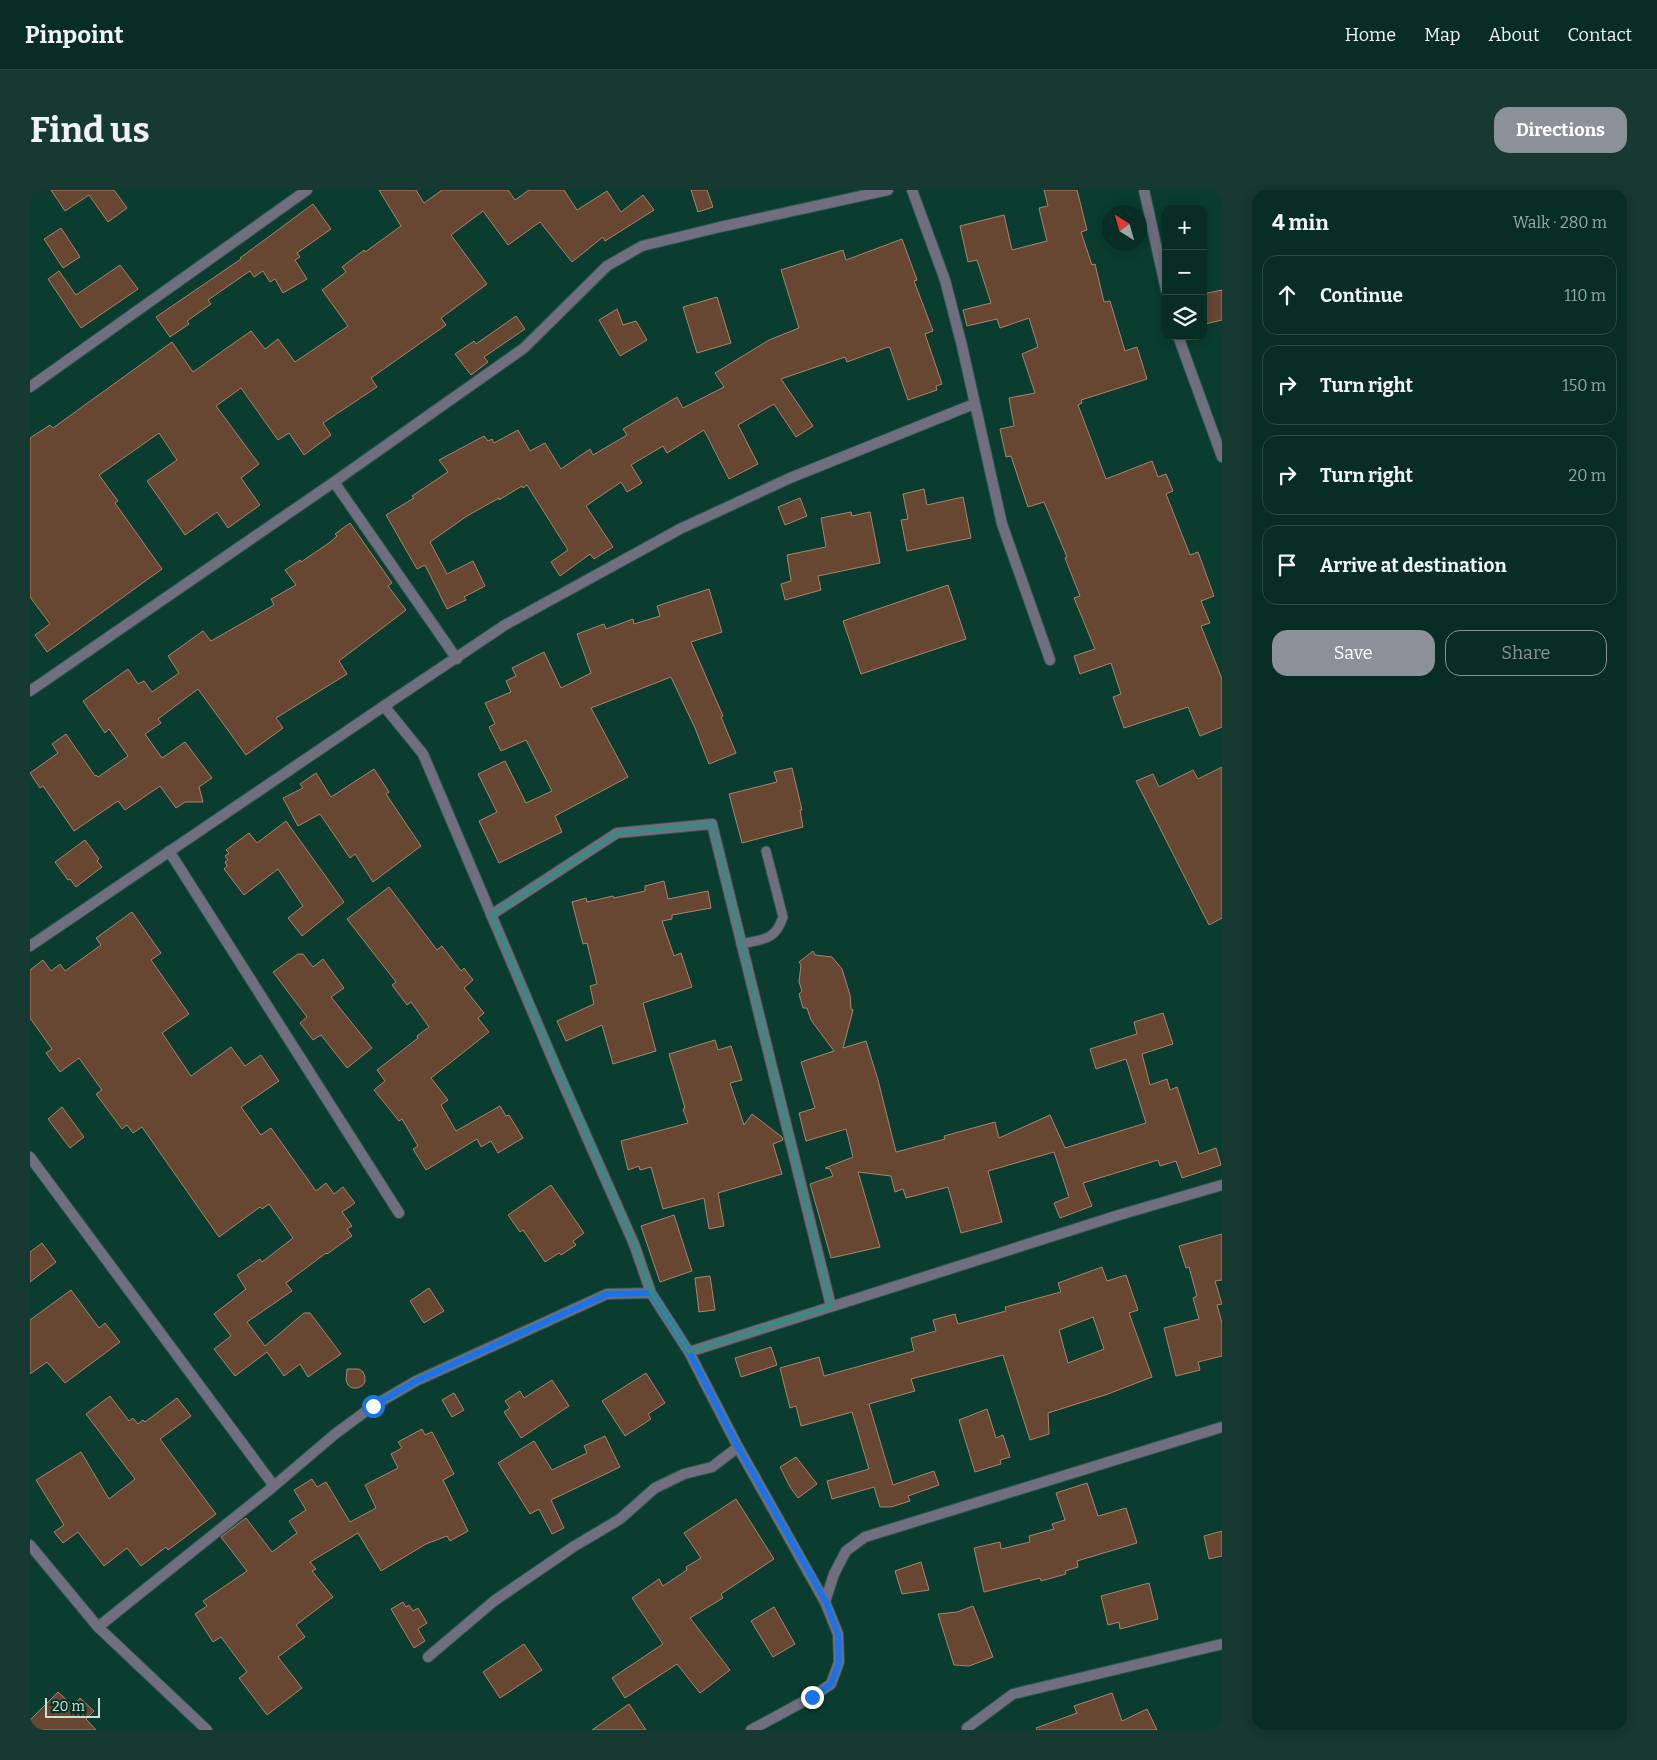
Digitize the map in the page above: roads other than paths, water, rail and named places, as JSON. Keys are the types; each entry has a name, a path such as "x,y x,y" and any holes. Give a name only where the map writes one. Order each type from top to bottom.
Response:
{"street":[{"path":"30,387 307,190"},
{"path":"30,690 334,482 524,348 607,266 642,246 745,221 888,190"},
{"path":"912,190 945,280 962,346 1002,524 1050,660"},
{"path":"1144,190 1162,272"},
{"path":"1179,340 1222,457"},
{"path":"30,946 506,625 680,529 790,478 974,404"},
{"path":"334,482 457,659"},
{"path":"384,706 423,754 634,1244 651,1293 689,1352 738,1447 826,1602 838,1634 839,1662 831,1684 812,1697 751,1730"},
{"path":"491,915 617,833 712,824 831,1306"},
{"path":"169,851 399,1213"},
{"path":"30,1157 274,1486"},
{"path":"689,1352 1119,1215 1222,1185"},
{"path":"98,1627 373,1406 416,1381 607,1294 651,1293"},
{"path":"826,1602 834,1574 846,1551 865,1536 1222,1427"},
{"path":"428,1656 494,1601 573,1547 620,1519 655,1488 684,1474 712,1467 738,1447"},
{"path":"30,1545 98,1627 207,1730"},
{"path":"967,1730 967,1728 1013,1694 1222,1644"}],"lane":[{"path":"741,944 772,936 779,927 783,917 766,851"}]}
